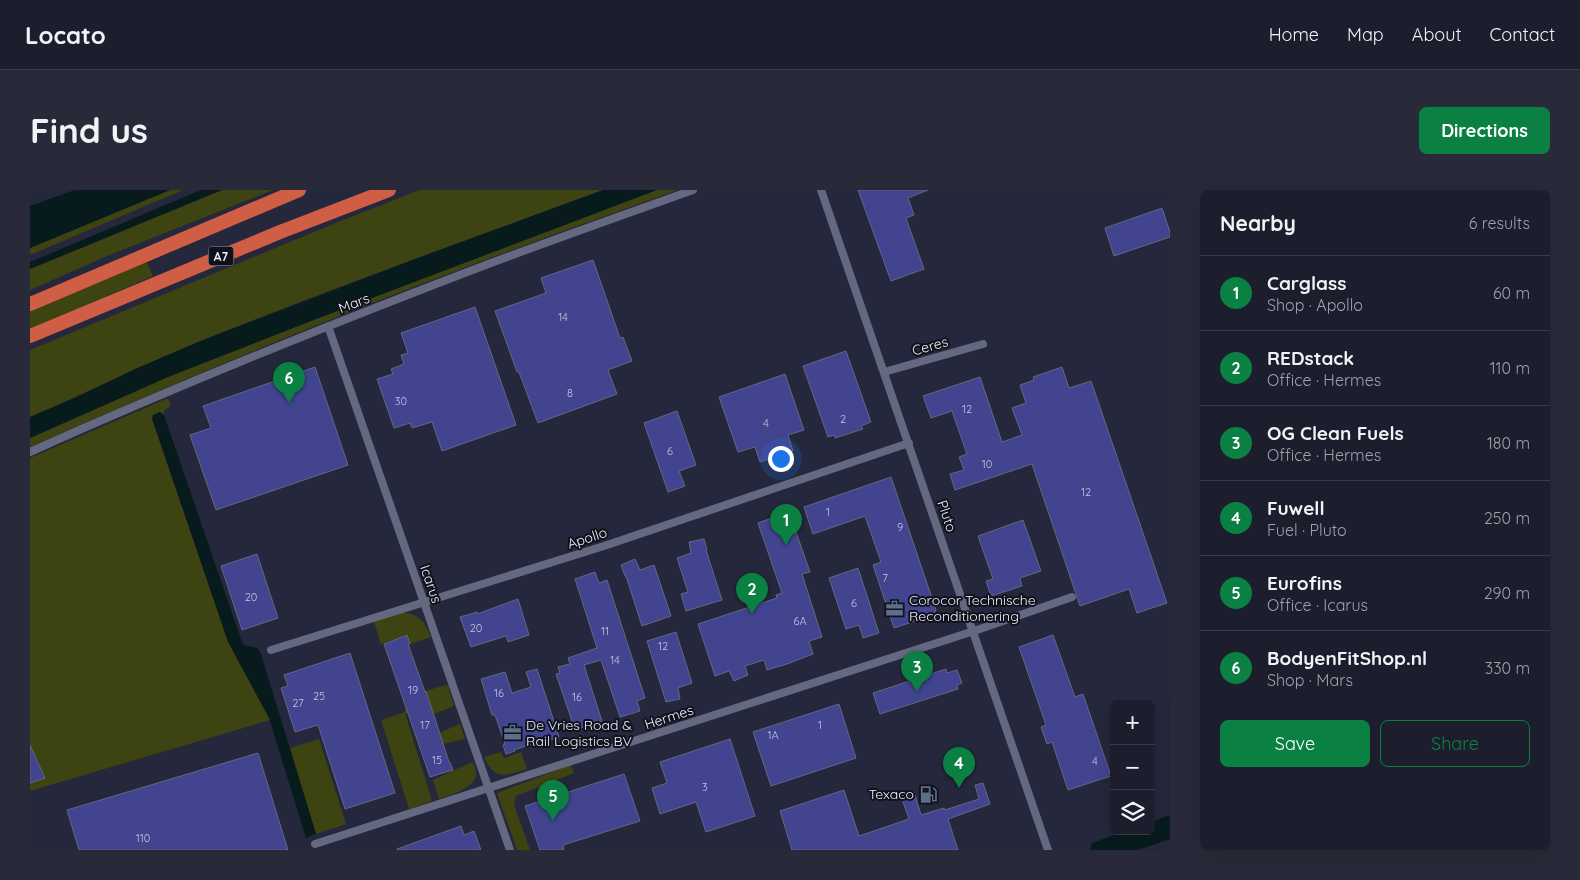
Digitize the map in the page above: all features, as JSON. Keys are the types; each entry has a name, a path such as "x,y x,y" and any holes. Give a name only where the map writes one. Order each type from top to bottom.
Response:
{"highway":[{"name":"A7","path":"30,304 299,190"},
{"name":"A7","path":"30,336 280,232 388,190"}],"street":[{"name":"Mars","path":"30,452 328,326 492,263 693,190"},
{"name":"Pluto","path":"821,190 1048,850"},
{"name":"Icarus","path":"328,326 510,850"},
{"name":"Ceres","path":"884,372 982,344"},
{"name":"Apollo","path":"271,650 604,546 909,443"},
{"name":"Hermes","path":"315,844 974,631 1072,597"}],"green space":[{"path":"170,190 183,190 30,255 30,248"},
{"path":"222,190 273,190 112,254 30,290 30,269"},
{"path":"420,190 603,190 253,320 181,349 30,417 30,350 338,222"},
{"path":"657,190 678,190 370,304 200,373 30,447 30,438 168,377"},
{"path":"146,261 153,276 30,330 30,310"},
{"path":"166,399 169,400 171,405 164,411 164,415 160,412 153,415 270,720 30,791 30,458"},
{"path":"403,612 418,617 431,637 410,644 406,635 381,644 374,622"},
{"path":"445,685 448,686 454,706 434,714 431,707 409,714 405,713 432,801 409,809 381,720 405,712 406,707 428,699 426,691"},
{"path":"460,724 465,739 443,744 439,734"},
{"path":"319,739 346,824 316,834 290,748"},
{"path":"501,752 504,758 521,752 527,769 506,775 496,773 488,765 484,757"},
{"path":"472,762 476,770 473,782 460,791 439,799 433,780"},
{"path":"571,765 574,773 516,796 514,804 530,850 517,850 497,793"}],"shaded area":[{"path":"75,190 170,190 30,248 30,206"},
{"path":"201,190 222,190 30,269 30,262"},
{"path":"603,190 657,190 168,377 30,438 30,417 135,369 203,340"},
{"path":"160,412 164,415 242,642 244,645 257,648 260,651 316,834 306,838 269,718 228,642 152,419 153,415"},
{"path":"1170,815 1170,839 1138,850 1090,850 1092,843 1114,835 1155,835 1155,821"}],"building":[{"path":"858,190 928,190 908,198 914,215 906,218 924,269 891,281"},
{"path":"1162,208 1170,237 1114,256 1105,228"},
{"path":"593,260 620,338 623,337 632,361 608,370 617,394 538,423 495,311 546,293 541,278"},
{"path":"475,307 516,425 442,451 432,422 412,428 410,423 394,428 377,379 393,374 391,369 404,364 401,355 408,353 401,333"},
{"path":"846,351 871,422 861,426 863,429 835,438 834,435 828,437 803,366"},
{"path":"315,367 348,465 216,510 190,435 211,428 203,406"},
{"path":"1062,367 1069,388 1091,381 1167,603 1137,613 1129,589 1080,606 1032,464 955,490 950,474 964,470 959,457 967,454 952,411 931,418 923,396 980,377 1002,442 1022,435 1012,408 1026,403 1020,385 1034,380 1033,377"},
{"path":"785,374 804,430 788,435 793,451 760,462 755,447 738,452 719,397"},
{"path":"677,411 696,465 679,471 685,486 668,492 644,423"},
{"path":"891,477 936,610 933,615 894,628 873,565 881,562 865,516 813,534 804,507"},
{"path":"789,512 810,572 802,574 822,637 809,641 813,654 787,664 767,670 764,660 745,666 748,675 734,681 729,671 715,676 698,624 777,598 776,595 782,593 758,523"},
{"path":"1023,520 1041,571 1020,578 1022,586 991,596 986,581 993,579 978,536"},
{"path":"704,539 722,600 686,611 681,594 688,592 677,558 691,553 689,542"},
{"path":"257,554 278,618 242,630 221,566"},
{"path":"635,559 640,570 654,565 671,616 642,626 621,565"},
{"path":"858,568 879,633 863,638 859,625 846,629 829,578"},
{"path":"595,572 599,583 607,580 645,698 637,701 640,711 620,717 601,660 584,665 602,721 575,730 556,674 560,673 558,667 570,664 568,658 597,648 575,579"},
{"path":"518,599 529,635 508,642 506,636 471,647 460,617 477,612 477,614"},
{"path":"676,632 692,683 678,688 680,699 666,702 647,641"},
{"path":"407,635 410,644 408,644 453,770 430,777 384,644"},
{"path":"1053,635 1075,697 1083,694 1110,776 1068,790 1052,742 1047,744 1041,727 1046,725 1019,647"},
{"path":"350,653 395,793 345,809 318,725 295,732 281,688 288,686 284,675"},
{"path":"537,669 559,737 550,740 549,738 506,754 503,745 505,744 495,715 492,715 481,679 505,672 512,693 531,687 526,672"},
{"path":"946,669 947,673 957,670 962,683 957,685 958,689 880,714 873,693"},
{"path":"839,704 856,758 771,786 753,732"},
{"path":"730,739 755,816 706,832 696,802 660,814 652,788 667,783 660,762"},
{"path":"30,745 45,778 30,783"},
{"path":"258,753 288,850 79,850 67,810"},
{"path":"624,774 640,821 563,845 564,849 540,850 525,806"},
{"path":"983,783 990,804 948,819 958,850 792,850 780,811 844,790 859,836 909,819 901,796 914,792 921,815 944,808 945,810 979,799 975,785"},
{"path":"461,826 464,835 474,831 481,850 397,850 397,849"}],"place":[{"name":"BodyenFitShop.nl","path":"289,403"},
{"name":"Carglass","path":"786,545"},
{"name":"Corocor Technische Reconditionering","path":"895,608"},
{"name":"REDstack","path":"752,614"},
{"name":"OG Clean Fuels","path":"917,692"},
{"name":"De Vries Road & Rail Logistics BV","path":"512,733"},
{"name":"Fuwell","path":"959,788"},
{"name":"Texaco","path":"928,794"},
{"name":"Eurofins","path":"553,821"}]}
